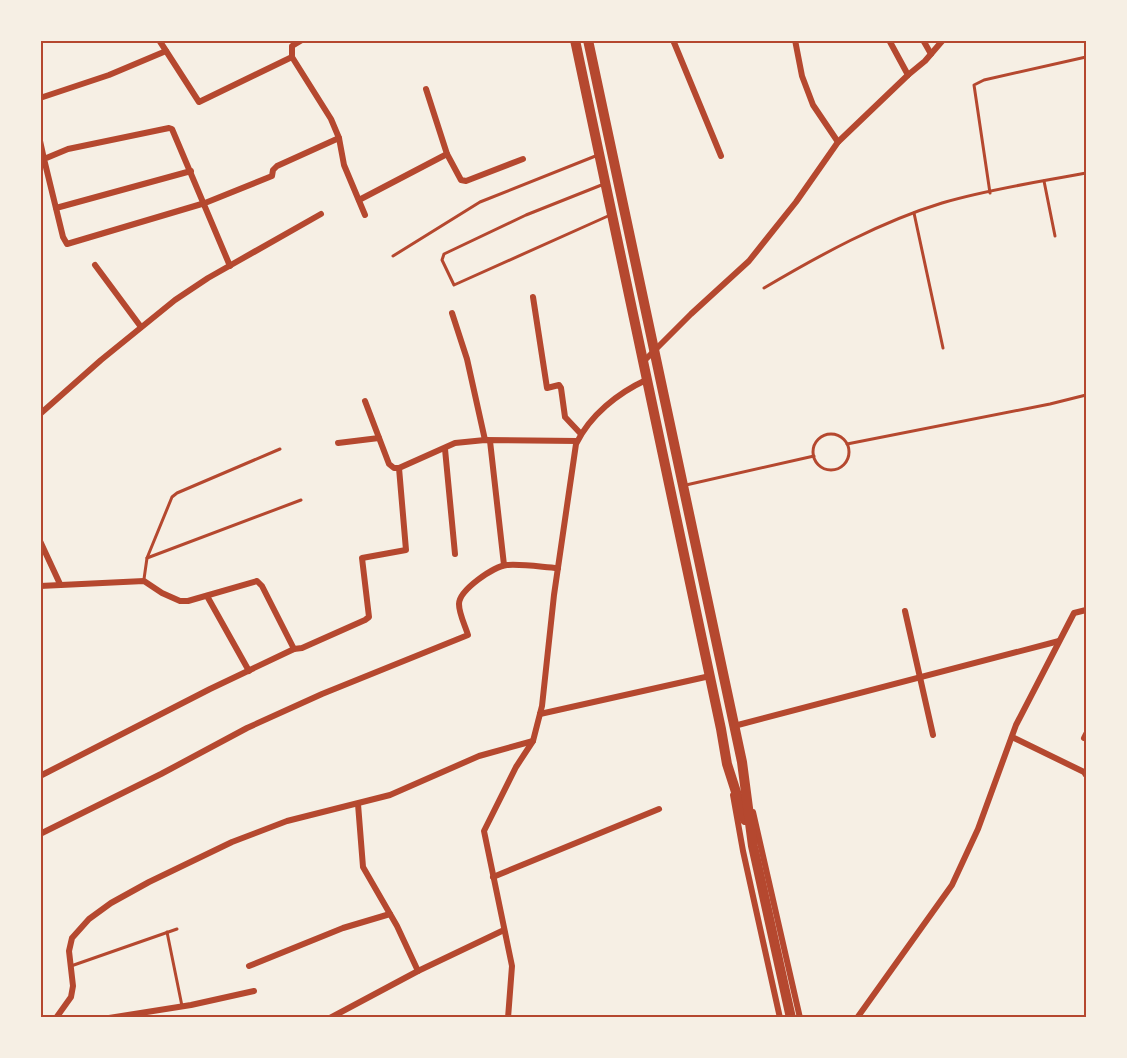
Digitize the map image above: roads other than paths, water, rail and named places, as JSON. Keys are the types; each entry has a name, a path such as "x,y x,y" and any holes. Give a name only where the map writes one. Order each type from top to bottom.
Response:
{"main road":[{"path":"575,40 727,764 753,846 791,1017"},
{"path":"588,40 742,762 753,846"}],"street":[{"path":"159,40 199,102 292,57"},
{"path":"302,40 292,46 292,57 331,119 339,138 344,165 365,215"},
{"path":"673,40 722,156"},
{"path":"795,40 802,76 813,105 838,142"},
{"path":"889,40 908,75"},
{"path":"922,40 931,54"},
{"path":"643,362 749,261 796,202 823,160 838,142 943,40"},
{"path":"40,98 109,75 166,51"},
{"path":"426,89 447,154 461,180 466,181 523,159"},
{"path":"42,160 69,149 172,129 231,266"},
{"path":"40,141 42,160 67,244 205,203 272,176 277,166 339,138"},
{"path":"359,200 447,154"},
{"path":"56,208 191,171"},
{"path":"40,414 101,360 175,300 321,214"},
{"path":"95,265 141,327"},
{"path":"533,297 546,388 559,386 561,388 565,417 579,438"},
{"path":"452,313 467,359 488,441 504,565"},
{"path":"508,1017 512,966 484,831 516,767 533,741 540,714 569,483 579,438 605,406 630,388 646,380"},
{"path":"365,401 389,464 394,468 399,468 455,443 579,438"},
{"path":"338,443 379,438"},
{"path":"445,449 455,554"},
{"path":"40,776 294,649 302,648 369,617 362,558 406,550 399,468"},
{"path":"40,541 60,584"},
{"path":"40,834 247,728 322,694 468,635 460,613 459,602 465,588 504,565 558,568"},
{"path":"40,585 144,581 162,594 180,601 207,596 257,581 262,586 294,649"},
{"path":"207,596 249,671"},
{"path":"857,1017 952,885 978,829 1012,737 1074,613 1086,610"},
{"path":"905,611 933,735"},
{"path":"734,726 1059,641"},
{"path":"540,714 710,676"},
{"path":"1012,737 1086,775"},
{"path":"56,1017 71,997 73,986 69,951 72,938 89,920 111,903 148,882 232,842 287,820 390,795 479,756 533,741"},
{"path":"742,762 800,1017"},
{"path":"727,764 743,851 780,1017"},
{"path":"358,804 363,867 418,970"},
{"path":"493,877 659,809"},
{"path":"249,966 343,928 390,914"},
{"path":"330,1017 418,970 504,930"},
{"path":"109,1017 182,1006 254,991"}],"lane":[{"path":"990,193 974,85 984,80 1086,57"},
{"path":"393,256 480,202 600,155"},
{"path":"764,288 817,257 914,213 944,202 1086,173"},
{"path":"1044,182 1055,236"},
{"path":"606,183 526,215 444,254 442,260 454,285 613,214"},
{"path":"914,213 943,348"},
{"path":"847,444 1086,395"},
{"path":"824,435 839,436 847,444 849,454 846,461 834,470 820,466 814,456 814,446 824,435"},
{"path":"144,581 147,558 172,497 279,448"},
{"path":"670,488 814,456"},
{"path":"147,558 301,500"},
{"path":"71,966 177,928"},
{"path":"167,932 182,1006"}]}
